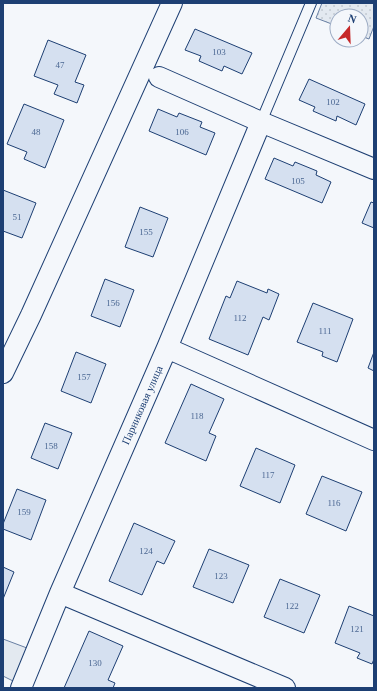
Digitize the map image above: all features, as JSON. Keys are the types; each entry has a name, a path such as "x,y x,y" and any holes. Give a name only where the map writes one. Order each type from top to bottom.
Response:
{"street":[{"path":"3,373 31,315 172,3"},
{"path":"159,77 261,122 374,169"},
{"name":"Парниковая улица","path":"21,688 60,593 167,348 261,122"},
{"path":"167,348 374,440"},
{"path":"60,593 285,688"}],"lane":[{"path":"261,122 311,3"}],"shaded area":[{"path":"322,3 374,3 374,26 369,39 369,8 329,8 329,23 316,18"},
{"path":"3,639 27,648 13,681 3,676"}],"building":[{"path":"195,29 252,53 242,74 224,66 222,71 199,61 201,56 185,50"},
{"path":"48,40 86,55 75,82 84,85 77,103 54,94 58,85 34,76"},
{"path":"309,79 365,104 356,125 337,116 336,121 313,111 315,107 299,100"},
{"path":"24,104 64,120 45,168 24,159 27,152 7,144"},
{"path":"158,109 177,117 179,113 202,122 200,127 215,133 206,155 149,131"},
{"path":"274,158 293,166 295,162 317,171 316,175 331,182 322,203 265,179"},
{"path":"3,190 36,203 22,238 3,231"},
{"path":"371,202 374,203 374,228 362,223"},
{"path":"140,207 168,218 153,257 125,247"},
{"path":"105,279 134,290 120,327 91,316"},
{"path":"237,281 267,293 268,289 279,294 269,320 263,317 248,355 209,339 226,296 230,298"},
{"path":"313,303 353,319 337,362 322,356 323,352 297,342"},
{"path":"76,352 106,364 91,403 61,391"},
{"path":"374,352 374,371 368,368"},
{"path":"191,384 224,399 209,433 216,436 206,461 165,443"},
{"path":"45,423 72,433 58,469 31,458"},
{"path":"256,448 295,465 280,503 240,486"},
{"path":"322,476 362,492 346,531 306,514"},
{"path":"17,489 46,500 31,540 3,529 3,524"},
{"path":"134,523 175,541 164,564 157,561 142,595 109,581"},
{"path":"209,549 249,565 233,603 193,587"},
{"path":"3,567 14,572 3,599"},
{"path":"280,579 320,595 304,633 264,617"},
{"path":"349,606 374,616 374,659 372,664 357,658 360,653 335,643"},
{"path":"89,631 123,646 108,680 115,683 113,688 64,688"}]}
